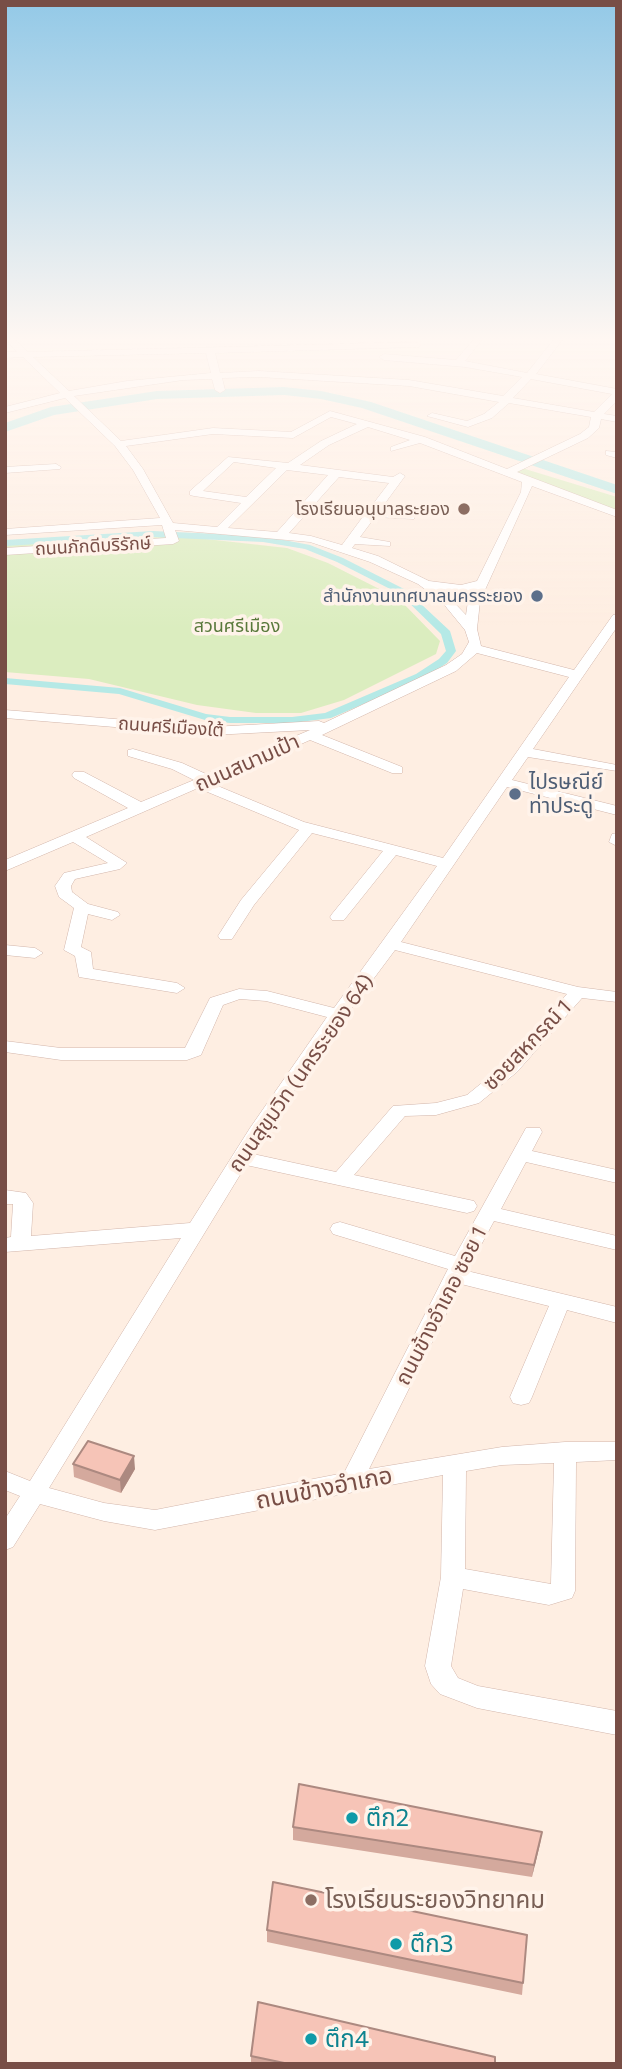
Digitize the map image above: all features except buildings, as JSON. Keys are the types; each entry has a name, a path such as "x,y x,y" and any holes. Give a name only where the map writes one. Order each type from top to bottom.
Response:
{"street":[{"name":"ถนนภักดีบริรักษ์","path":"5,552 173,541 138,469 110,436"},
{"path":"119,444 180,436"},
{"path":"245,436 318,447"},
{"path":"283,441 292,436"},
{"path":"221,529 287,466 342,436"},
{"path":"410,436 512,470 527,485 548,487 617,514"},
{"path":"512,470 584,436"},
{"path":"395,449 421,439"},
{"path":"249,501 194,493 232,459 335,474 398,478 349,544"},
{"path":"5,470 56,467"},
{"path":"281,535 335,474"},
{"path":"474,640 478,593 527,485"},
{"path":"304,508 410,517"},
{"path":"5,532 221,529 349,544 386,544"},
{"path":"349,544 453,595 478,593"},
{"path":"453,595 478,593"},
{"path":"453,595 474,640 576,675"},
{"name":"ถนนสุขุมวิท (นครระยอง 64)","path":"5,1540 195,1230 319,1040 391,944 617,618"},
{"name":"ถนนสนามเป้า","path":"5,866 310,735 451,668 474,640"},
{"name":"ถนนศรีเมืองใต้","path":"5,714 186,730 243,731 337,722"},
{"path":"310,735 397,770"},
{"path":"524,752 613,768"},
{"path":"133,753 177,766 270,815 445,863"},
{"path":"79,775 140,808"},
{"path":"503,782 617,811"},
{"path":"226,936 247,903 309,827"},
{"path":"75,837 119,863 116,866 70,876 63,887 65,894 82,907 111,915"},
{"path":"338,917 392,850"},
{"path":"82,907 72,950 83,952 85,973 177,988"},
{"path":"391,944 578,992 616,994"},
{"path":"5,950 35,953"},
{"name":"ซอยสหกรณ์ 1","path":"341,1179 375,1136 400,1110 436,1109 473,1100 510,1068 578,992"},
{"path":"5,1046 61,1054 187,1055 195,1051 216,1002 239,994 267,996 339,1015"},
{"name":"ถนนข้างอำเภอ ซอย 1","path":"352,1481 458,1270 533,1132"},
{"path":"522,1155 617,1177"},
{"path":"242,1158 467,1206"},
{"path":"5,1197 19,1198 23,1203 13,1244 195,1230"},
{"path":"489,1213 617,1243"},
{"path":"340,1229 559,1303 617,1315"},
{"path":"521,1397 559,1303"},
{"path":"453,1577 550,1595 563,1591 565,1451"},
{"name":"ถนนข้างอำเภอ","path":"35,1493 104,1512 155,1520 455,1463 565,1451 617,1451"},
{"path":"455,1463 453,1577 438,1666 440,1676 449,1686 477,1697 617,1723"},
{"path":"5,1480 35,1493"}],"green space":[{"path":"522,468 617,497 617,513 512,472"},
{"name":"สวนศรีเมือง","path":"161,537 197,538 287,548 328,563 399,599 440,641 436,654 344,700 301,713 256,713 197,705 89,679 5,672 5,545"}],"waterway":[{"path":"456,436 617,490"},
{"path":"5,543 153,534 263,539 307,547 340,560 403,592 446,633 451,651 443,661 420,676 327,716 292,720 230,720 205,717 120,691 5,681"}],"place":[{"name":"โรงเรียนอนุบาลระยอง","path":"464,509"},
{"name":"สำนักงานเทศบาลนครระยอง","path":"537,596"},
{"name":"ไปรษณีย์ ท่าประดู่","path":"515,794"},
{"name":"ตึก2","path":"352,1818"},
{"name":"โรงเรียนระยองวิทยาคม","path":"311,1900"},
{"name":"ตึก3","path":"396,1944"},
{"name":"ตึก4","path":"311,2039"}]}
